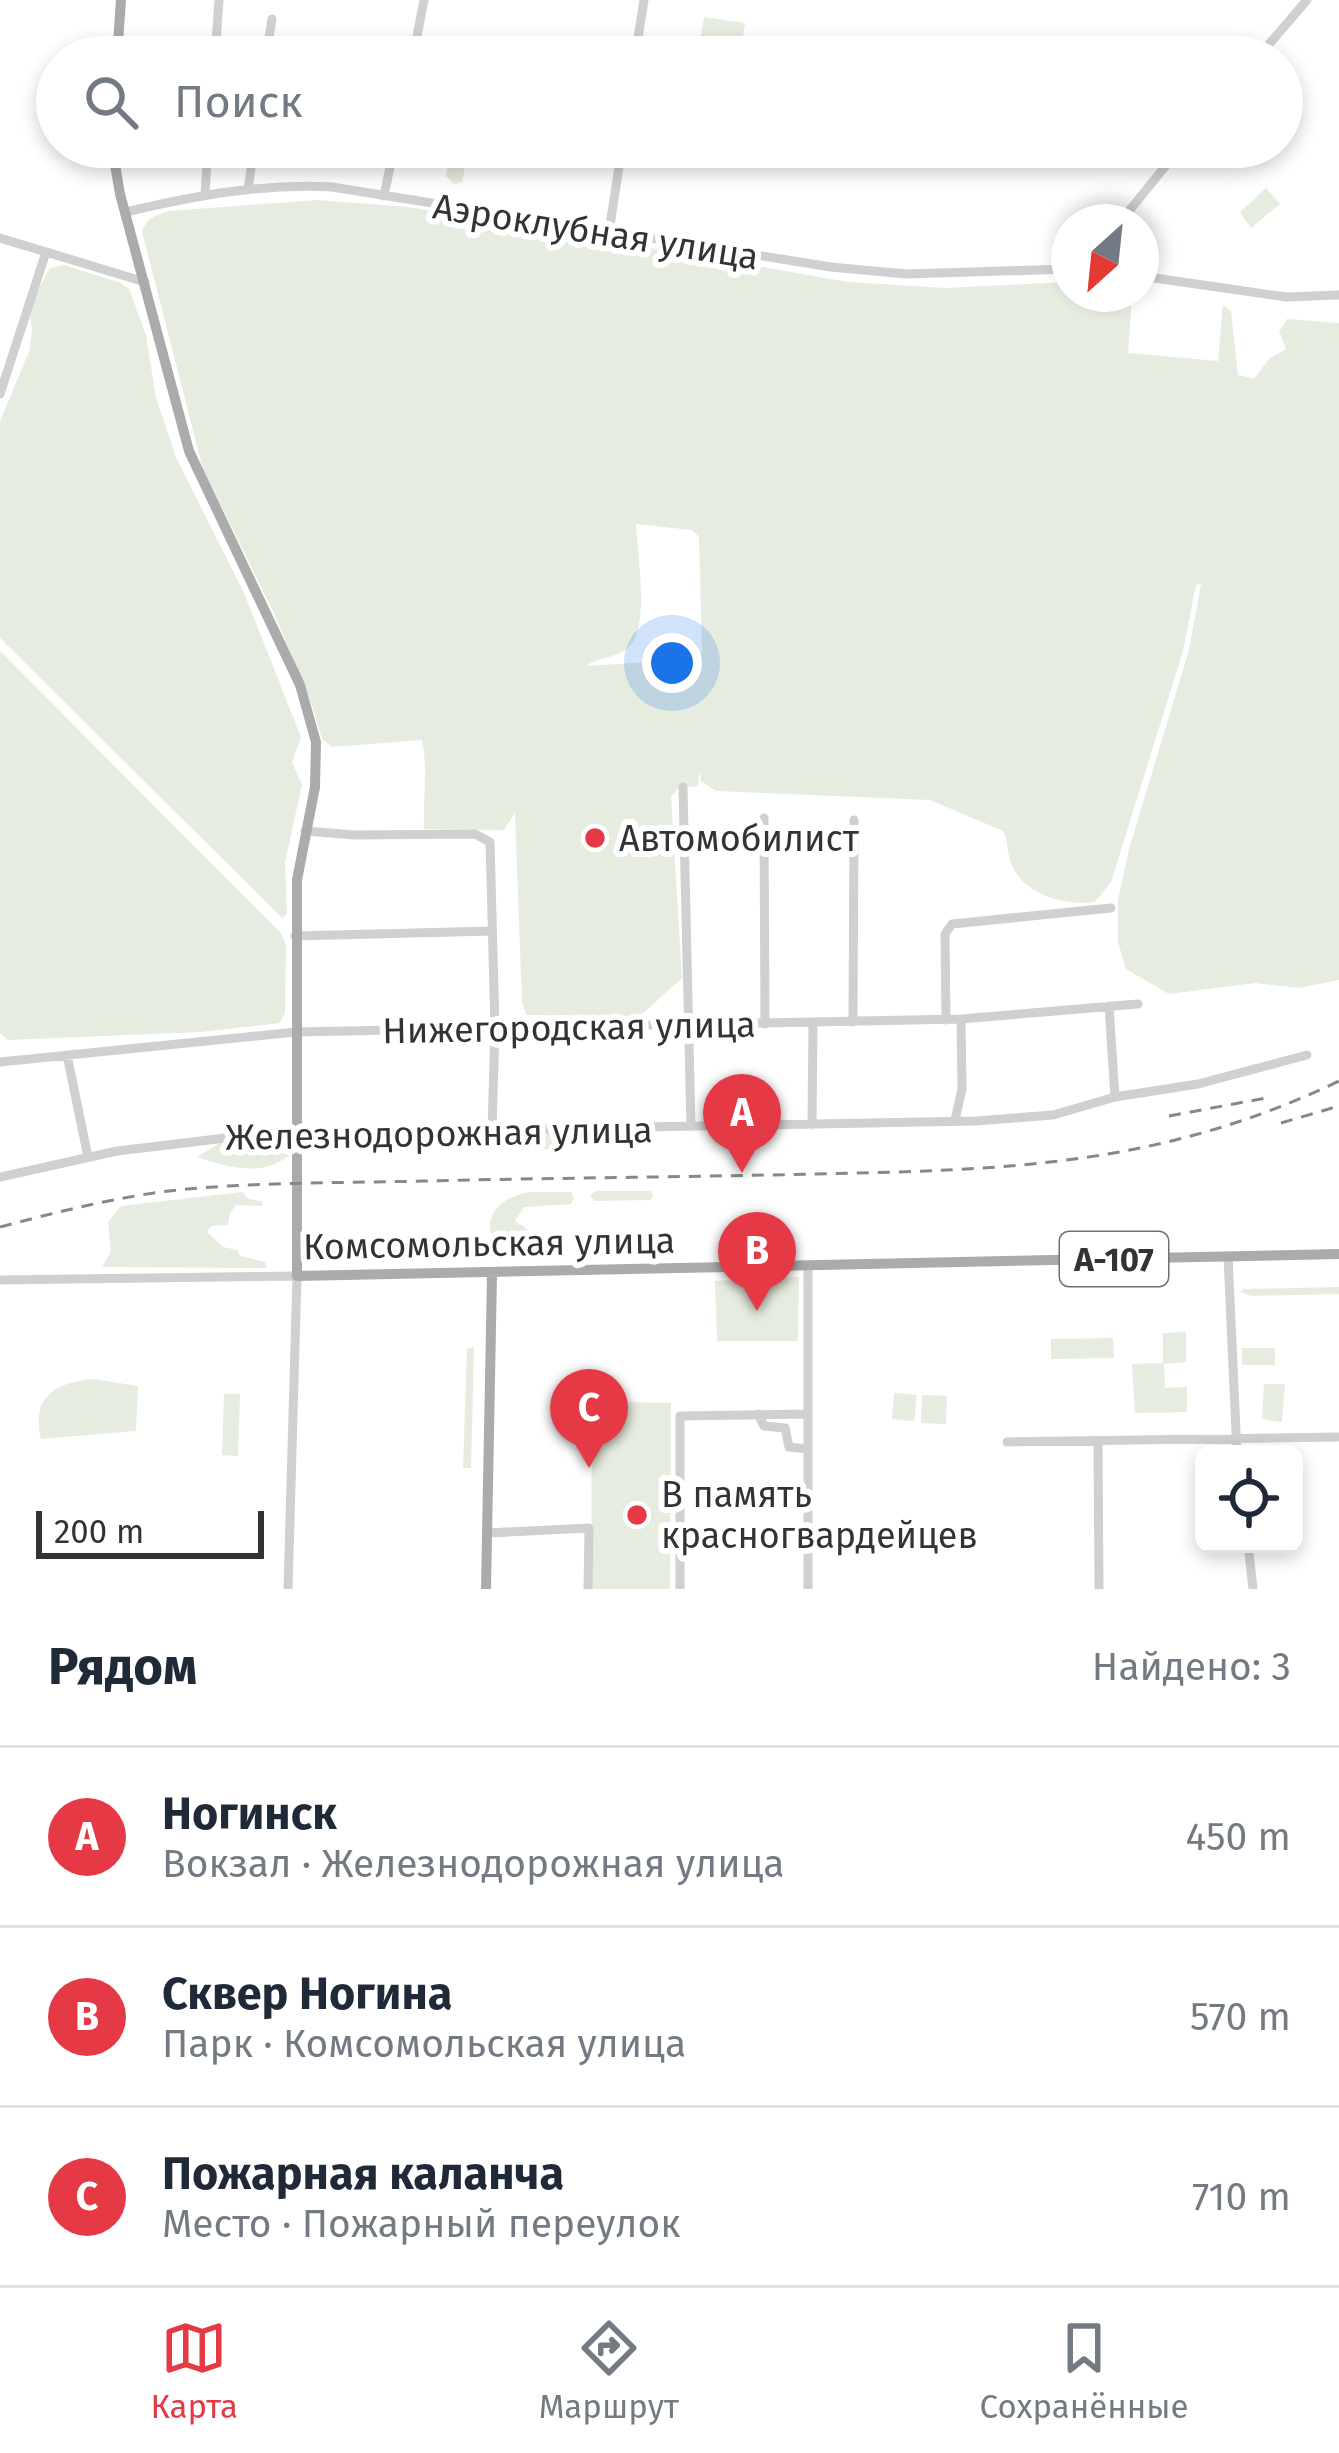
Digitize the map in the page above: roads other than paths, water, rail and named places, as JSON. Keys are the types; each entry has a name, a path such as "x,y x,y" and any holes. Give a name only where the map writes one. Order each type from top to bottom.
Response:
{"main road":[{"path":"118,36 121,0"},
{"path":"117,168 194,466 312,717 317,766 297,880 297,1276"},
{"name":"Комсомольская улица","path":"297,1276 1339,1254"},
{"path":"486,1589 492,1274"}],"street":[{"path":"216,36 219,0"},
{"path":"416,36 424,0"},
{"path":"638,36 644,0"},
{"path":"1276,36 1307,0"},
{"path":"269,36 272,19"},
{"path":"205,194 207,168"},
{"path":"248,190 251,168"},
{"path":"384,196 390,168"},
{"path":"609,232 619,168"},
{"path":"1134,204 1163,168"},
{"name":"Аэроклубная улица","path":"126,212 205,194 316,186 831,268 965,274 1051,270"},
{"path":"0,238 145,282"},
{"path":"0,394 46,252"},
{"path":"1159,279 1286,297 1339,295"},
{"path":"683,788 692,1127"},
{"path":"764,818 765,1024"},
{"path":"853,1022 854,820"},
{"path":"305,831 486,838 491,848 495,1027 492,1131"},
{"path":"946,1020 945,934 955,923 1112,908"},
{"path":"296,936 492,931"},
{"name":"Нижегородская улица","path":"0,1062 296,1032 946,1020 1138,1004"},
{"path":"1109,1006 1115,1096"},
{"path":"955,1120 962,1089 961,1019"},
{"path":"812,1125 813,1023"},
{"path":"67,1055 88,1157"},
{"name":"Железнодорожная улица","path":"0,1177 88,1157 213,1138 1053,1115 1115,1096 1216,1080 1307,1055"},
{"path":"1228,1256 1236,1445"},
{"path":"808,1267 808,1589"},
{"path":"288,1589 297,1276"},
{"name":"Комсомольская улица","path":"0,1280 297,1276"},
{"path":"758,1414 764,1426 785,1428 789,1447 808,1450"},
{"path":"680,1589 680,1416 806,1414"},
{"path":"1007,1442 1339,1437"},
{"path":"1099,1441 1099,1589"},
{"path":"487,1533 589,1528 588,1589"},
{"path":"1249,1553 1253,1589"}],"railway":[{"path":"0,1227 116,1199 217,1187 1019,1165 1146,1147 1209,1131 1339,1081"},
{"path":"1169,1116 1266,1098"},
{"path":"1281,1123 1339,1106"}],"place":[{"name":"Автомобилист","path":"595,838"},
{"name":"Ногинск","path":"742,1173"},
{"name":"Сквер Ногина","path":"757,1311"},
{"name":"Пожарная каланча","path":"589,1468"},
{"name":"В память красногвардейцев","path":"637,1515"}]}
